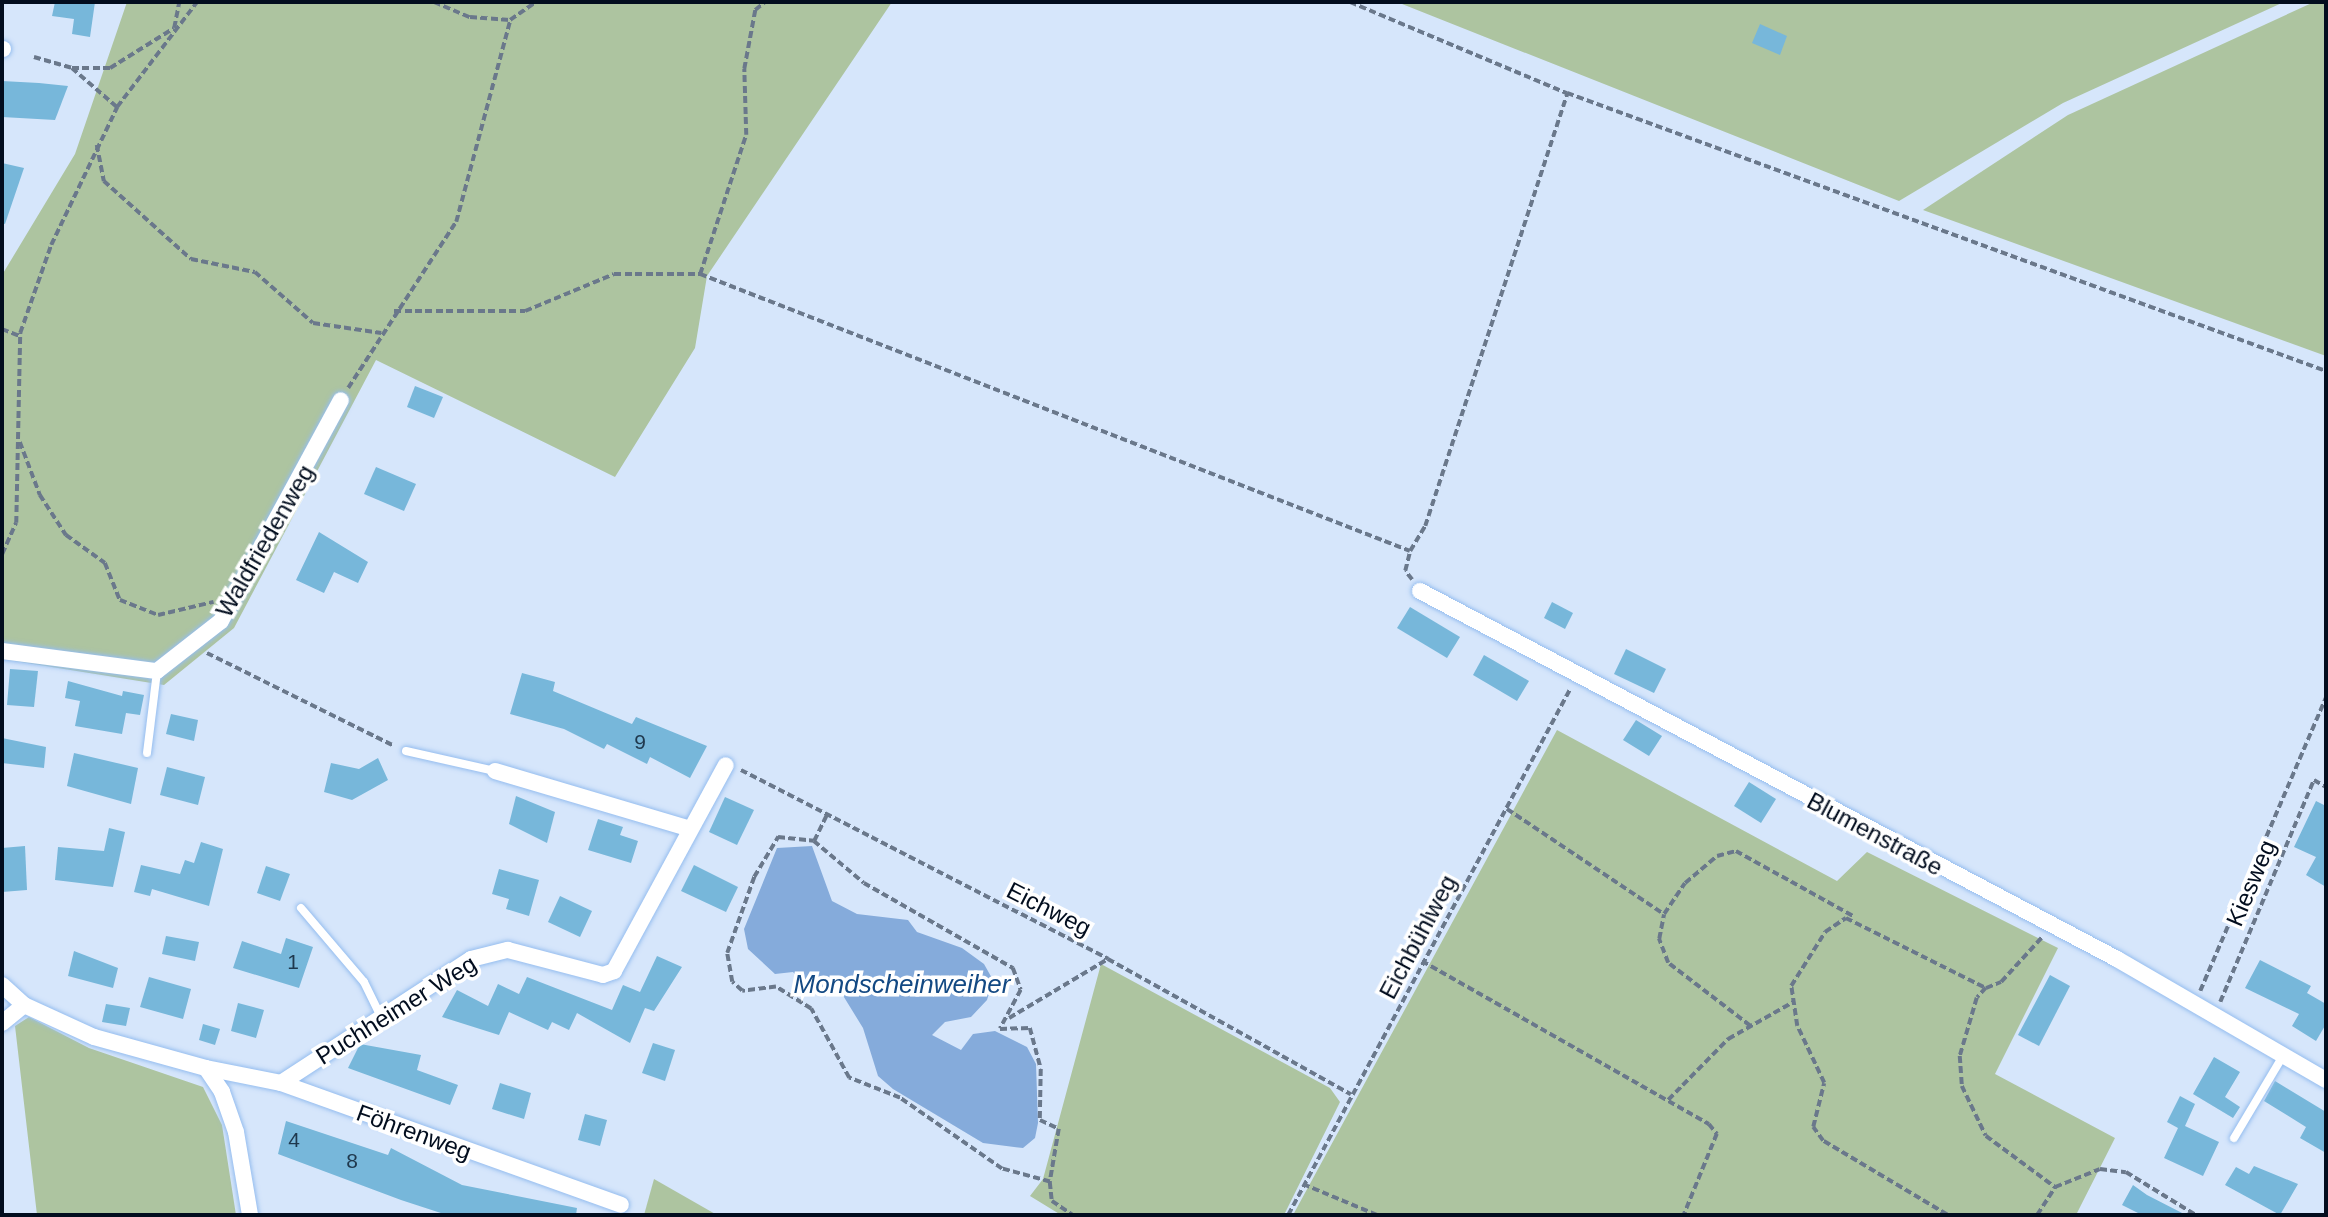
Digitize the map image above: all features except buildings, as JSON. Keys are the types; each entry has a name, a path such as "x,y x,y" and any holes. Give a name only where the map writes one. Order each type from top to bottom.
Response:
{"street":[{"name":"Waldfriedenweg","path":"157,671 221,621 241,591 341,400"},
{"name":"Blumenstraße","path":"1420,591 2193,1001 2326,1080"},
{"path":"2,651 157,671"},
{"name":"Puchheimer Weg","path":"281,1083 471,959 508,950 603,975 614,971 688,828 726,765"},
{"path":"495,771 688,828"},
{"name":"Föhrenweg","path":"2,985 24,1004 94,1037 206,1068 281,1083 621,1205"},
{"path":"2,1023 24,1004"},
{"path":"206,1068 222,1092 236,1132 250,1215"}],"lane":[{"path":"147,752 157,671"},
{"path":"406,751 495,771"},
{"path":"301,908 364,982 381,1017"},
{"path":"2234,1138 2284,1054"}],"path":[{"path":"34,57 72,68 110,68 174,28 178,2"},
{"path":"2,554 16,523 20,336 51,245 97,142 117,107 174,28 197,2"},
{"path":"434,2 470,17 510,20 536,2"},
{"path":"700,274 746,135 744,69 755,10 765,2"},
{"path":"1350,2 1566,93 2326,371"},
{"path":"341,400 394,311 456,222 510,20"},
{"path":"72,68 117,107"},
{"path":"1420,591 1405,571 1410,551 1425,526 1566,93"},
{"path":"97,142 104,181 191,259 255,272 313,323 381,333"},
{"path":"394,311 525,311 614,274 700,274 1410,551"},
{"path":"2,329 20,336"},
{"path":"19,440 40,495 66,535 105,563 120,600 158,615 241,591"},
{"path":"190,645 406,751"},
{"name":"Eichbühlweg","path":"1288,1215 1351,1094 1370,1069 1422,961 1507,809 1577,674"},
{"path":"2193,1001 2326,697"},
{"name":"Eichweg","path":"726,765 756,773 827,814 1108,959 1351,1094"},
{"name":"Kiesweg","path":"2215,1013 2314,779 2326,787"},
{"path":"1507,809 1664,915"},
{"path":"814,841 827,814"},
{"path":"1050,1182 1002,1169 900,1098 849,1078 811,1009 776,987 742,991 732,982 727,953 754,877 778,837 814,841 864,883 1013,968 1021,990 1008,1019 1000,1029 1030,1028 1041,1069 1040,1120 1059,1129 1050,1182 1052,1201 1073,1215"},
{"path":"1750,1026 1668,963 1659,939 1664,915 1685,883 1717,856 1736,852 1986,988"},
{"path":"1856,917 1837,922 1810,951 1791,986 1793,1002 1824,1083 1812,1122 1819,1137 1947,1215"},
{"path":"2051,927 2001,982 1986,988 1977,998 1960,1056 1962,1086 1986,1136 2054,1187"},
{"path":"1008,1019 1108,959"},
{"path":"1422,961 1668,1100 1717,1134 1684,1215"},
{"path":"1668,1100 1728,1039 1793,1002"},
{"path":"2037,1215 2054,1187 2080,1174 2114,1169 2196,1215"},
{"path":"1303,1185 1377,1215"}],"green space":[{"path":"127,2 892,2 707,276 695,348 615,477 376,360 234,628 164,685 2,659 2,275 75,154"},
{"path":"1397,2 2284,2 2063,103 1899,201"},
{"path":"2314,2 2326,2 2326,356 1923,210 2068,115"},
{"path":"1557,730 1837,881 1867,852 2058,948 1995,1074 2115,1138 2076,1215 1293,1215"},
{"path":"1101,964 1330,1088 1340,1102 1284,1215 1061,1215 1030,1196 1043,1179"},
{"path":"29,1017 89,1048 203,1087 222,1125 236,1215 37,1215 15,1026"},
{"path":"654,1179 717,1215 644,1215"}],"water":[{"name":"Mondscheinweiher","path":"812,846 832,901 857,914 908,920 917,932 962,948 984,964 993,980 987,1000 971,1017 945,1022 932,1035 961,1050 973,1034 995,1031 1027,1047 1036,1064 1038,1123 1035,1138 1023,1148 983,1143 893,1089 878,1076 863,1028 839,989 804,985 793,972 775,974 748,949 744,929 777,848"}]}
